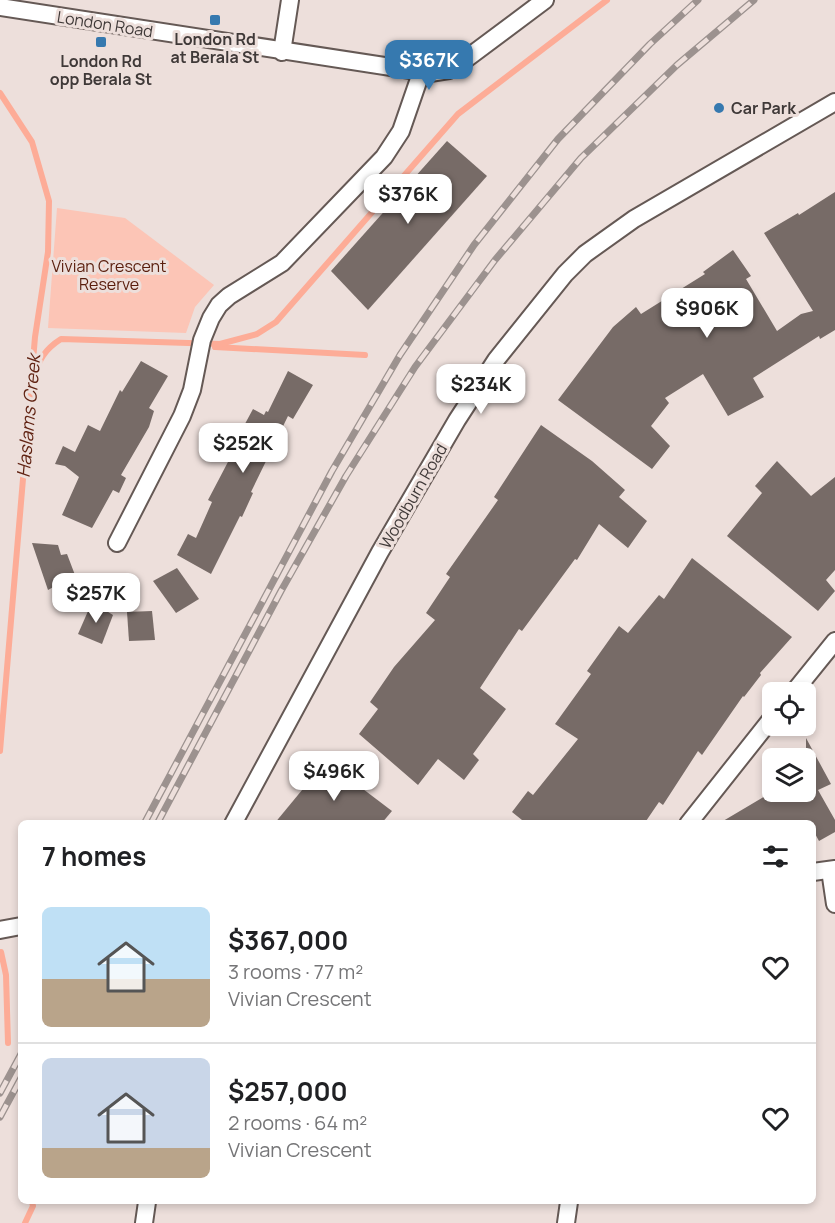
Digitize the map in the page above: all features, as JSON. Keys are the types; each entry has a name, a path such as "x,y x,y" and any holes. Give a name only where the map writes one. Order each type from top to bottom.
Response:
{"street":[{"path":"282,52 290,0"},
{"name":"London Road","path":"0,7 421,73 440,73 458,65 545,0"},
{"path":"117,543 182,416 192,390 200,347 211,318 219,305 282,263 384,158 401,131 421,73"},
{"name":"Woodburn Road","path":"235,820 375,562 451,430 496,360 544,299 585,254 607,236 835,102"},
{"path":"802,682 835,641"},
{"path":"691,820 762,731"},
{"path":"816,872 833,869 835,904"},
{"path":"0,930 18,927"},
{"path":"144,1223 147,1204"},
{"path":"566,1223 570,1204"}],"green space":[{"name":"Vivian Crescent Reserve","path":"57,208 125,218 214,285 195,307 186,333 48,328"}],"building":[{"path":"447,141 487,176 368,310 331,271"},
{"path":"835,192 835,330 820,339 819,336 753,378 764,397 728,416 703,374 665,398 669,403 651,426 670,446 652,469 558,400 613,327 636,307 641,314 705,274 703,272 733,250 751,276 746,279 777,331 801,314 813,311 764,233 798,213 799,215"},
{"path":"141,361 168,376 149,408 154,411 149,427 121,475 126,478 119,493 113,490 92,528 62,515 79,477 65,466 55,464 63,446 75,452 88,425 100,431 120,390 122,392"},
{"path":"288,371 313,385 293,419 288,416 251,492 253,493 242,517 240,516 211,574 177,555 188,534 196,538 212,502 208,500 229,460 226,459 253,409 264,415 266,411 268,412"},
{"path":"541,425 592,461 625,490 619,497 647,521 628,548 599,524 577,560 575,559 522,631 519,629 480,688 506,709 473,754 479,760 464,780 438,759 418,785 359,734 378,709 370,702 394,667 435,620 426,613 450,577 446,574 498,500 494,497"},
{"path":"777,461 811,496 835,477 835,570 826,580 835,591 818,611 727,536 762,493 755,486"},
{"path":"32,543 58,545 61,555 67,554 75,575 48,590"},
{"path":"692,558 792,637 760,673 761,675 743,696 702,755 698,751 663,805 659,802 647,820 522,820 512,812 528,791 533,795 578,739 555,724 591,674 587,671 619,626 628,633 659,595 664,599"},
{"path":"177,568 199,599 176,613 153,581"},
{"path":"92,602 113,615 102,644 78,634"},
{"path":"152,611 155,640 129,641 127,612"},
{"path":"806,738 811,748 806,748"},
{"path":"816,756 831,784 818,790 835,820 835,832 819,841 816,836 816,820 725,820 762,798 762,802 816,802"},
{"path":"326,761 392,811 384,820 277,820"}],"waterway":[{"path":"31,382 45,353 61,339 220,344 257,334 276,322 458,114 607,0"},
{"name":"Haslams Creek","path":"0,93 32,142 49,201 48,252 35,337 0,751"},
{"path":"215,347 365,355"},
{"name":"Haslams Creek","path":"1,952 6,975 8,1043"},
{"name":"Haslams Creek","path":"25,1223 32,1204"}],"railway":[{"path":"146,820 332,471 400,355 474,245 558,139 650,44 698,0"},
{"path":"159,820 281,591 346,476 415,367 495,260 581,158 677,65 754,0"},
{"path":"0,1093 18,1060"},
{"path":"0,1117 18,1084"}],"place":[{"name":"London Rd at Berala St","path":"215,20"},
{"name":"London Rd opp Berala St","path":"101,42"},
{"name":"Car Park","path":"719,108"}]}
